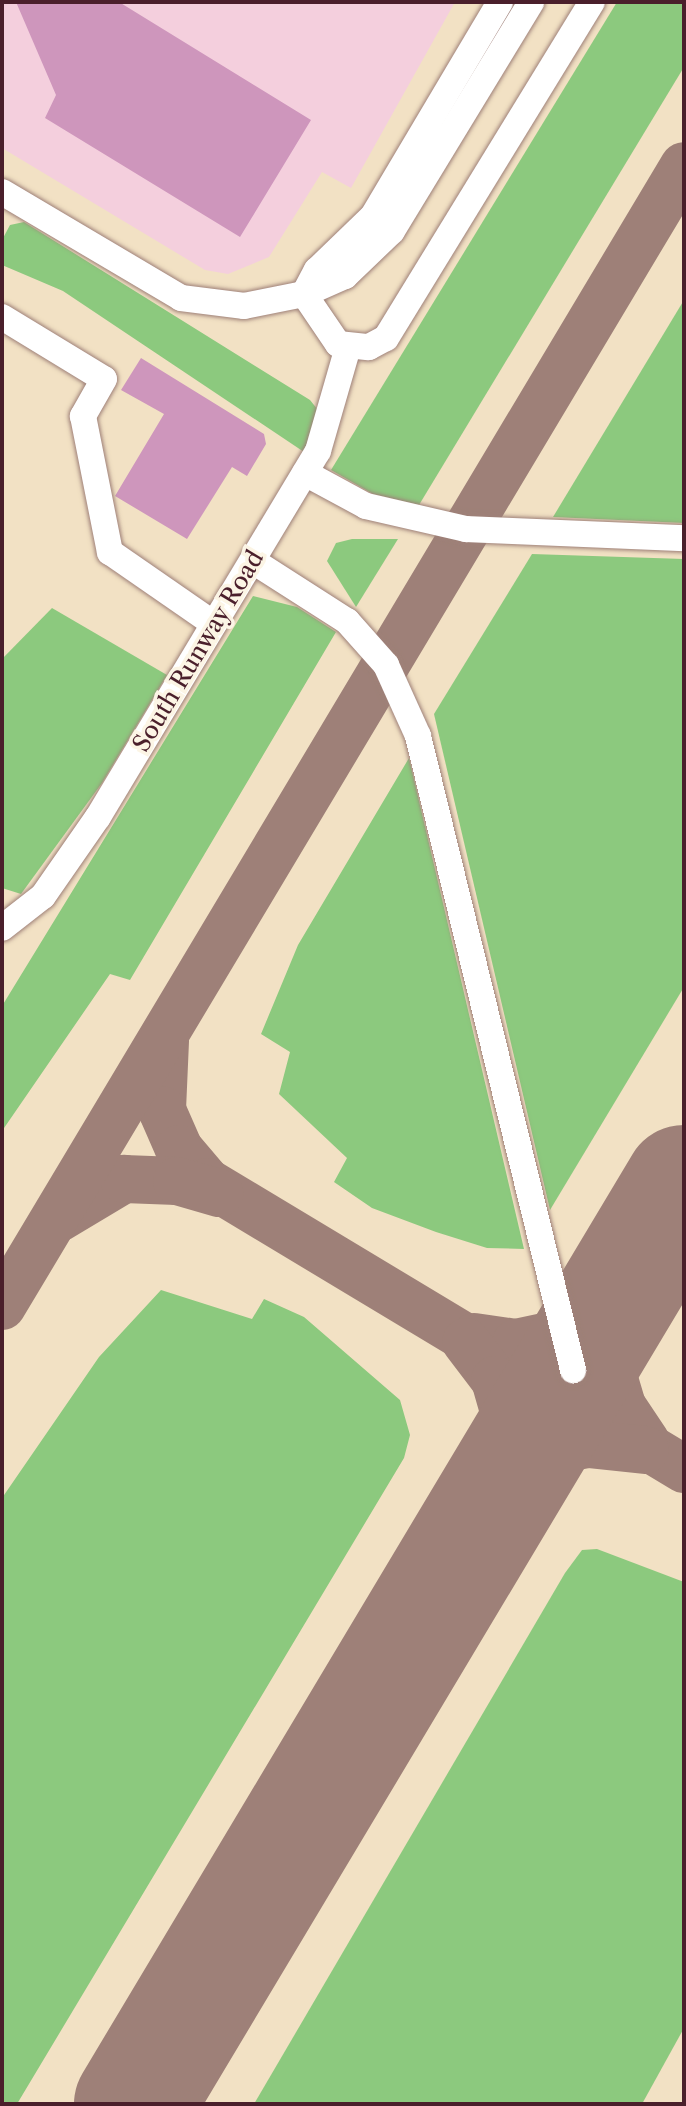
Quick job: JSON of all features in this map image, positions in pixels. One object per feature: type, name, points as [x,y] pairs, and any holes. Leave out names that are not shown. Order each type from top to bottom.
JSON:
[{"type":"lane","points":[[304,294],[317,270],[373,216],[500,2]]},
{"type":"lane","points":[[4,200],[181,298],[244,306],[304,294],[345,276],[392,231],[531,2]]},
{"type":"lane","points":[[304,294],[326,332],[348,347],[377,344],[395,328],[592,2]]},
{"type":"lane","points":[[2,317],[104,379],[83,416],[110,552],[214,624]]},
{"type":"lane","name":"South Runway Road","points":[[2,928],[43,896],[90,828],[253,561],[329,430],[348,347]]},
{"type":"lane","points":[[305,473],[366,506],[466,529],[684,538]]},
{"type":"lane","points":[[253,561],[347,621],[386,665],[418,736],[573,1370]]},
{"type":"shaded area","points":[[2,2],[455,2],[351,188],[322,172],[269,257],[228,274],[205,270],[2,148]]},
{"type":"green space","points":[[617,2],[684,2],[684,67],[419,505],[373,494],[331,470]]},
{"type":"green space","points":[[24,222],[310,400],[318,410],[304,452],[63,291],[2,265],[2,240],[10,225]]},
{"type":"green space","points":[[684,300],[684,523],[553,517]]},
{"type":"green space","points":[[352,539],[398,539],[356,607],[327,561],[336,543]]},
{"type":"green space","points":[[532,554],[684,559],[684,987],[550,1210],[434,714]]},
{"type":"green space","points":[[253,596],[297,607],[336,632],[130,980],[110,974],[2,1131],[2,1006]]},
{"type":"green space","points":[[52,608],[167,675],[102,783],[21,894],[2,888],[2,659]]},
{"type":"green space","points":[[409,758],[524,1249],[487,1248],[436,1232],[372,1208],[334,1182],[347,1158],[279,1094],[290,1052],[261,1034],[298,945]]},
{"type":"green space","points":[[161,1290],[252,1319],[264,1299],[304,1317],[400,1400],[410,1435],[404,1458],[17,2104],[2,2104],[2,1498],[99,1357]]},
{"type":"green space","points":[[597,1549],[684,1582],[684,2028],[642,2104],[254,2104],[565,1573],[582,1550]]},
{"type":"building","points":[[16,2],[119,2],[311,120],[240,237],[45,118],[56,95]]},
{"type":"building","points":[[141,358],[264,434],[266,444],[247,476],[232,467],[187,539],[115,496],[164,414],[121,390]]},
{"type":"taxiway","points":[[2,1306],[684,166]]},
{"type":"taxiway","points":[[165,1041],[162,1110],[179,1149],[207,1182],[684,1469]]},
{"type":"taxiway","points":[[59,1218],[124,1179],[177,1181],[219,1193]]},
{"type":"taxiway","points":[[474,1337],[516,1343],[563,1333],[630,1274]]},
{"type":"taxiway","points":[[627,1280],[615,1308],[609,1362],[622,1406],[646,1442]]},
{"type":"taxiway","points":[[466,1342],[495,1380],[505,1414],[504,1459],[490,1507]]},
{"type":"taxiway","points":[[488,1512],[506,1486],[562,1449],[588,1444],[645,1450]]},
{"type":"runway","points":[[134,2104],[684,1185]]}]
